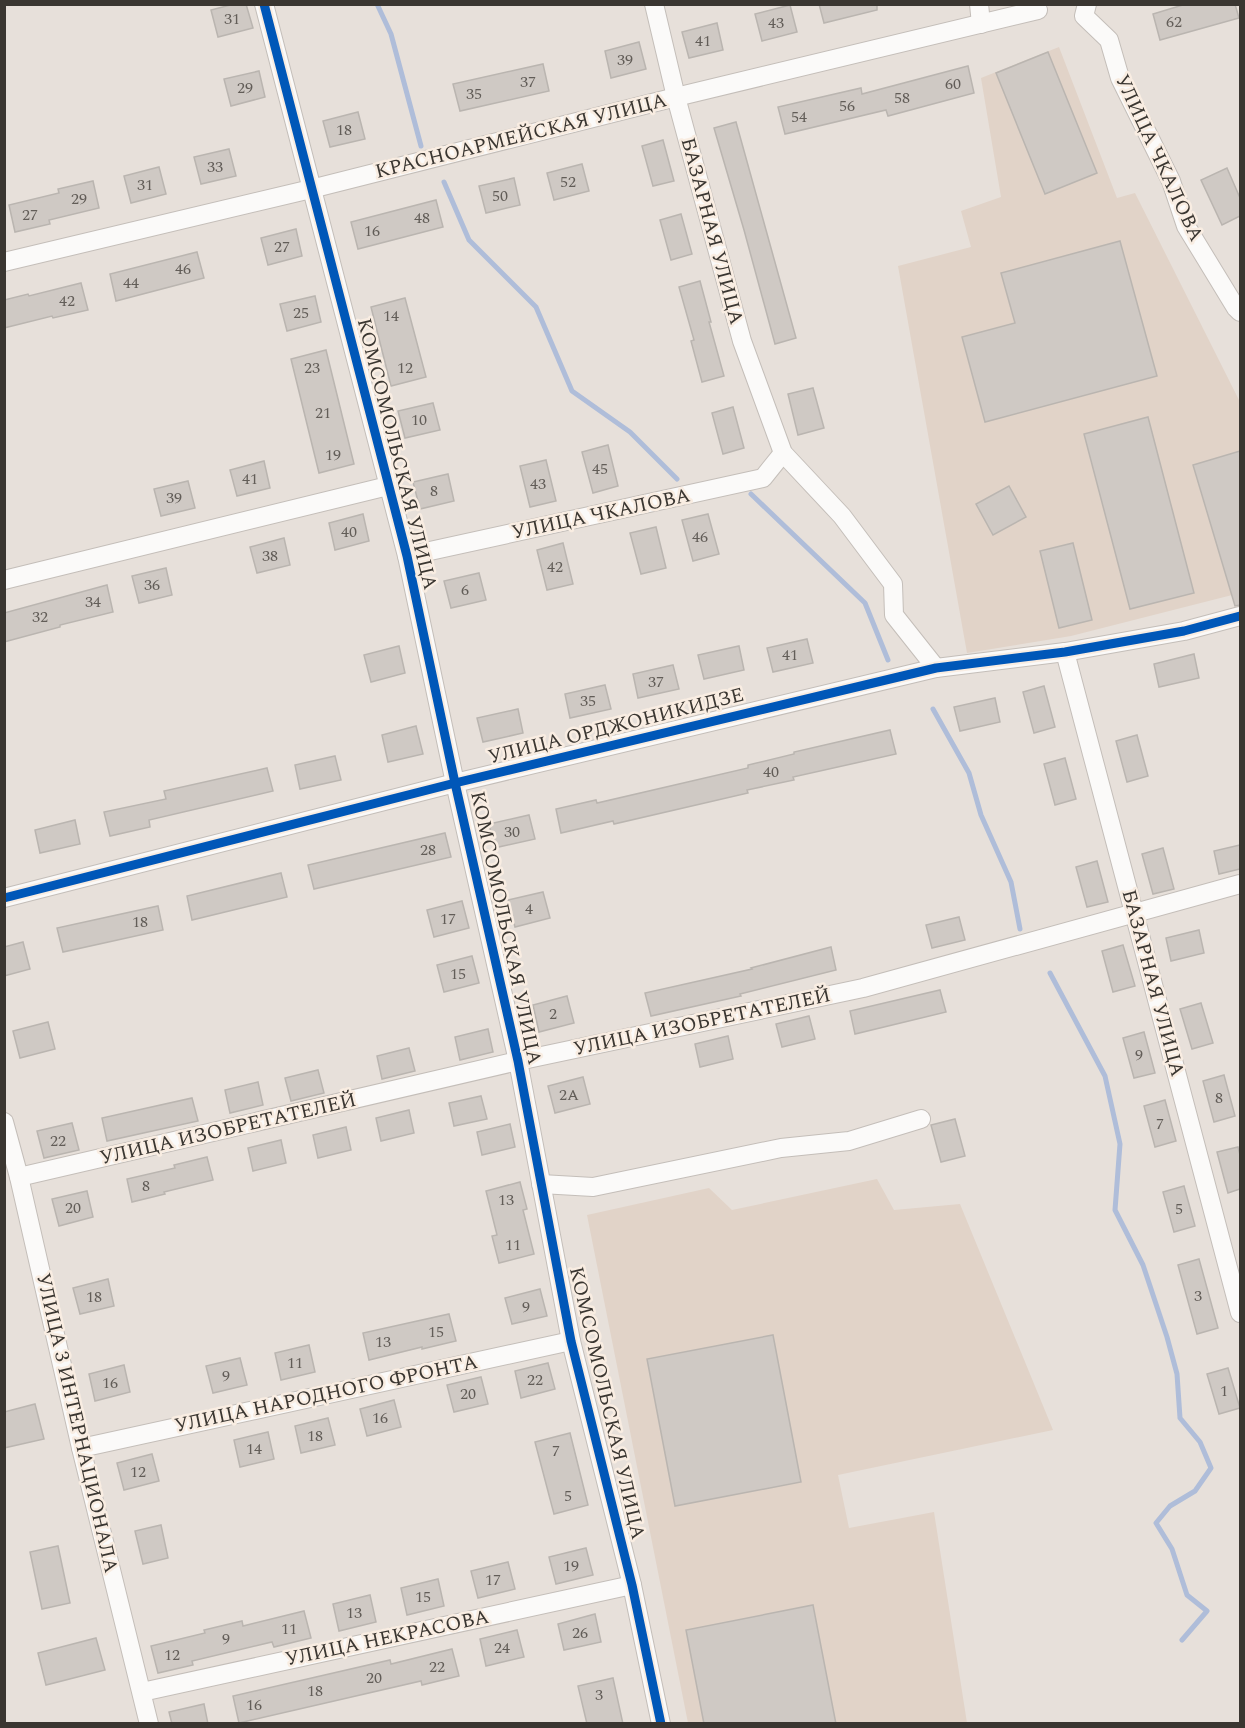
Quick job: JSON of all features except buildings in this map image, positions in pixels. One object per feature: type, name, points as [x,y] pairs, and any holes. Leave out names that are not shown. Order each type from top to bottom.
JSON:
[{"type":"street","name":"КОМСОМОЛЬСКАЯ УЛИЦА","points":[[264,4],[407,556],[455,783],[518,1061],[571,1341],[632,1585],[661,1724]]},
{"type":"street","name":"БАЗАРНАЯ УЛИЦА","points":[[654,4],[676,97],[742,341],[783,453]]},
{"type":"street","points":[[979,4],[981,24]]},
{"type":"street","name":"УЛИЦА ЧКАЛОВА","points":[[1087,4],[1084,16],[1109,40],[1120,78],[1171,181],[1186,226],[1240,312]]},
{"type":"street","name":"КРАСНОАРМЕЙСКАЯ УЛИЦА","points":[[4,262],[1038,10]]},
{"type":"street","points":[[783,453],[843,516],[893,584],[894,615],[936,668]]},
{"type":"street","name":"УЛИЦА ЧКАЛОВА","points":[[407,556],[763,478],[783,453]]},
{"type":"street","points":[[4,580],[388,486]]},
{"type":"street","name":"УЛИЦА ОРДЖОНИКИДЗЕ","points":[[4,898],[455,783],[936,668],[1065,652],[1184,631],[1240,616]]},
{"type":"street","name":"БАЗАРНАЯ УЛИЦА","points":[[1065,652],[1240,1313]]},
{"type":"street","name":"УЛИЦА ИЗОБРЕТАТЕЛЕЙ","points":[[19,1177],[518,1061],[863,988],[1240,884]]},
{"type":"street","points":[[541,1185],[593,1187],[782,1148],[849,1141],[921,1119]]},
{"type":"street","name":"УЛИЦА 3 ИНТЕРНАЦИОНАЛА","points":[[4,1122],[149,1724]]},
{"type":"street","name":"УЛИЦА НАРОДНОГО ФРОНТА","points":[[81,1448],[571,1341]]},
{"type":"street","name":"УЛИЦА НЕКРАСОВА","points":[[142,1692],[632,1585]]},
{"type":"shaded area","points":[[1059,47],[1117,198],[1135,193],[1240,402],[1240,593],[1071,636],[967,653],[898,266],[971,247],[961,211],[1001,197],[981,78]]},
{"type":"shaded area","points":[[877,1179],[894,1210],[960,1204],[1053,1430],[838,1475],[849,1528],[934,1512],[967,1723],[688,1723],[587,1215],[709,1188],[732,1210]]},
{"type":"waterway","points":[[377,4],[391,34],[421,146]]},
{"type":"waterway","points":[[444,182],[469,240],[536,307],[572,391],[630,432],[677,479]]},
{"type":"waterway","points":[[751,494],[865,603],[888,660]]},
{"type":"waterway","points":[[933,709],[969,773],[981,815],[1011,882],[1020,929]]},
{"type":"waterway","points":[[1050,973],[1105,1076],[1120,1144],[1115,1210],[1143,1265],[1167,1337],[1177,1374],[1180,1418],[1200,1442],[1211,1468],[1195,1491],[1170,1506],[1156,1523],[1172,1549],[1187,1595],[1207,1611],[1182,1640]]},
{"type":"cycle path","points":[[264,4],[407,556],[455,783],[518,1061],[571,1341],[632,1585],[661,1724]]},
{"type":"cycle path","points":[[4,898],[455,783],[936,668],[1065,652],[1184,631],[1240,616]]}]
